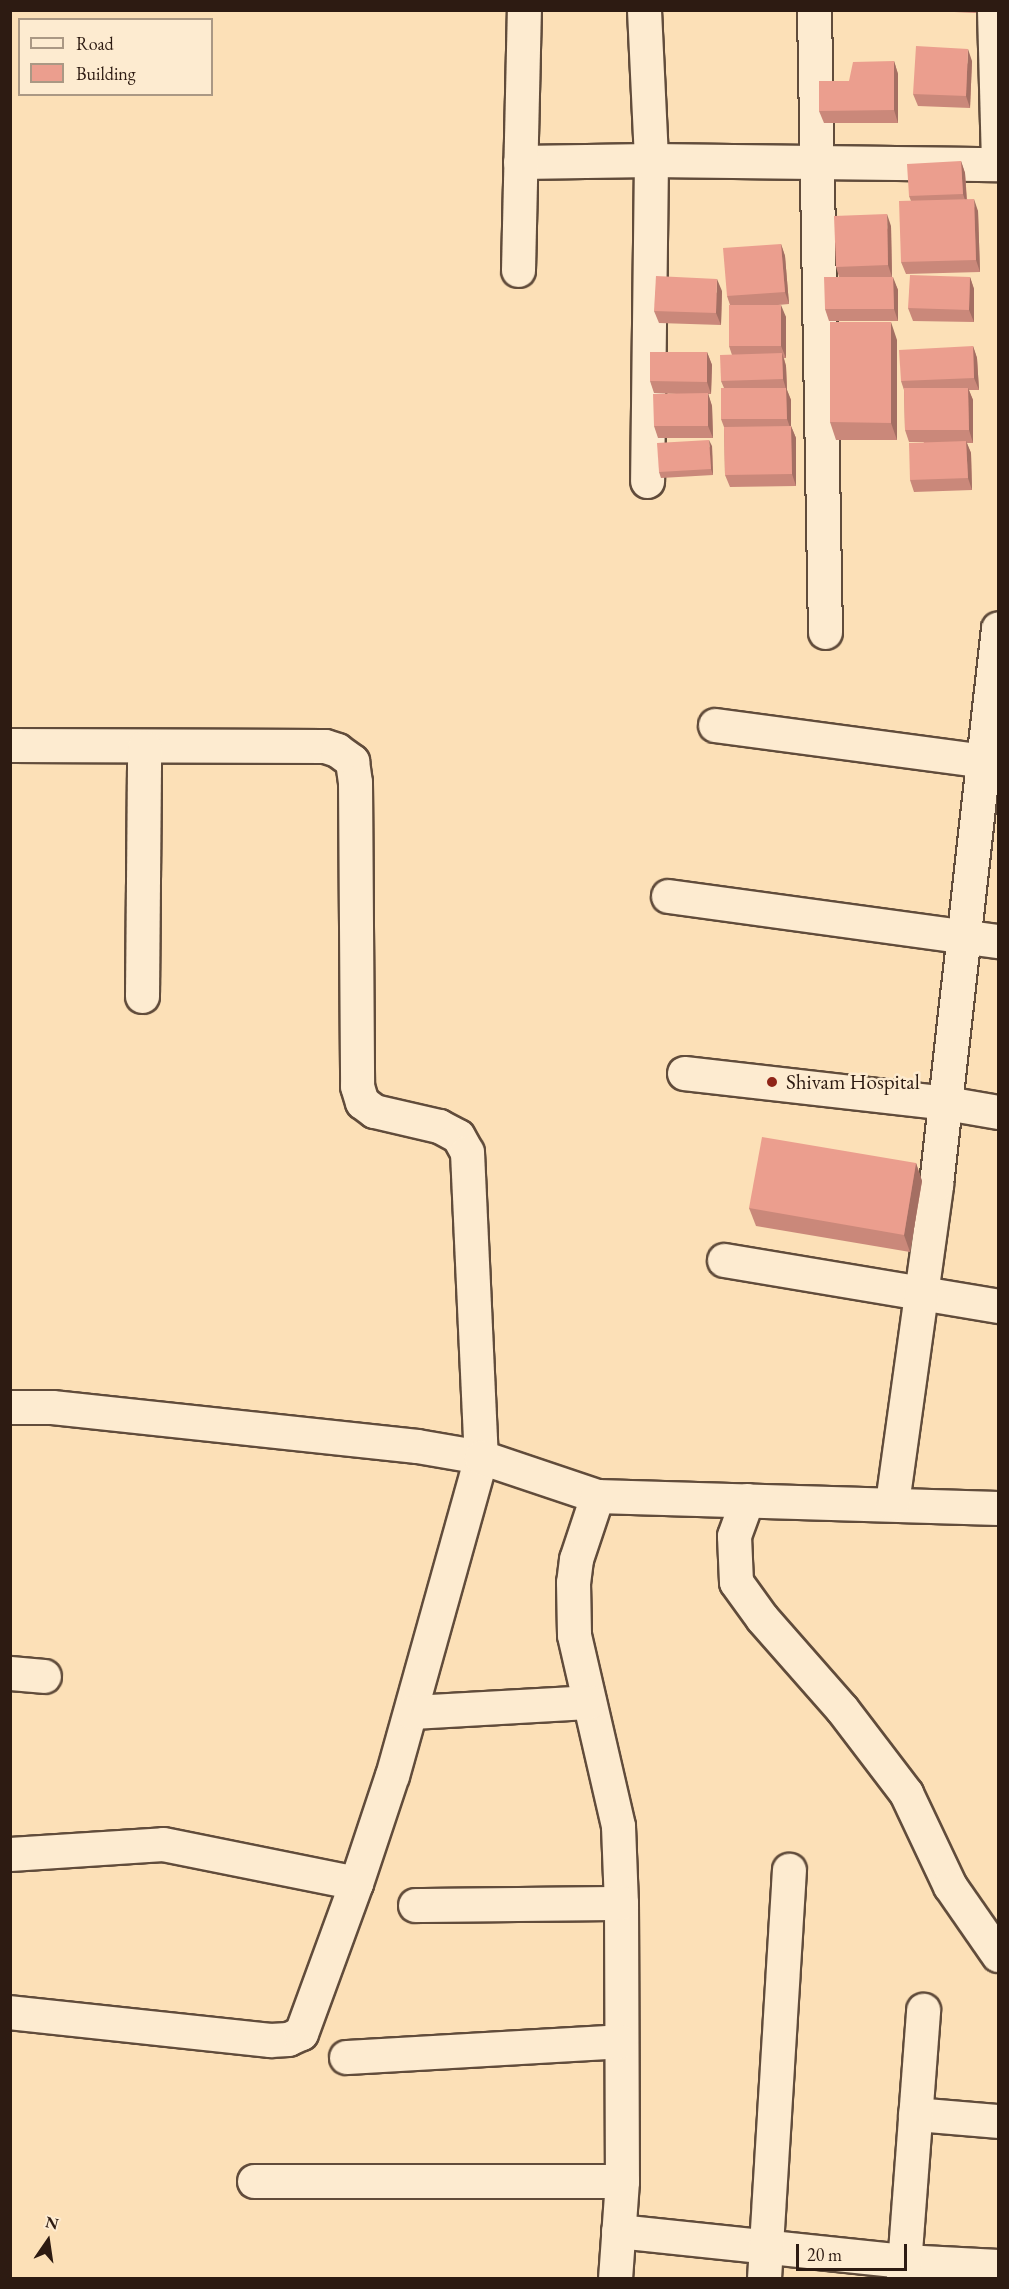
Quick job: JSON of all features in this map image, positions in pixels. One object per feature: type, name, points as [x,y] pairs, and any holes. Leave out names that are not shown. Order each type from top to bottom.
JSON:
[{"type":"street","points":[[518,270],[524,10]]},
{"type":"street","points":[[644,10],[651,160],[647,481]]},
{"type":"street","points":[[814,10],[825,632]]},
{"type":"street","points":[[520,162],[651,160],[815,164],[999,163],[994,10]]},
{"type":"street","points":[[892,1503],[946,1103],[963,938],[991,762],[999,628]]},
{"type":"street","points":[[715,725],[991,762]]},
{"type":"street","points":[[10,745],[325,746],[338,750],[352,761],[355,782],[357,1086],[362,1102],[374,1111],[439,1126],[458,1136],[467,1152],[481,1457],[411,1712],[356,1882],[301,2033],[288,2039],[270,2040],[10,2012]]},
{"type":"street","points":[[142,996],[144,747]]},
{"type":"street","points":[[668,896],[963,938],[999,941]]},
{"type":"street","points":[[684,1073],[946,1103],[999,1112]]},
{"type":"street","points":[[724,1260],[999,1306]]},
{"type":"street","points":[[10,1407],[52,1407],[417,1446],[481,1457],[597,1496],[892,1503],[999,1508]]},
{"type":"street","points":[[597,1496],[576,1558],[573,1582],[574,1635],[618,1826],[621,1903],[622,2181],[615,2278]]},
{"type":"street","points":[[747,1500],[734,1536],[736,1582],[762,1618],[842,1709],[906,1793],[950,1886],[999,1955]]},
{"type":"street","points":[[10,1673],[44,1676]]},
{"type":"street","points":[[411,1712],[589,1702]]},
{"type":"street","points":[[10,1854],[163,1844],[356,1882]]},
{"type":"street","points":[[765,2263],[789,1870]]},
{"type":"street","points":[[414,1905],[621,1903]]},
{"type":"street","points":[[903,2270],[923,2010]]},
{"type":"street","points":[[346,2057],[621,2041]]},
{"type":"street","points":[[915,2114],[999,2121]]},
{"type":"street","points":[[254,2181],[622,2181]]},
{"type":"street","points":[[618,2231],[765,2263],[903,2270],[999,2266]]},
{"type":"building","points":[[916,46],[968,49],[966,96],[913,94]]},
{"type":"building","points":[[894,61],[894,110],[819,111],[819,81],[849,81],[853,62]]},
{"type":"building","points":[[961,161],[963,194],[909,196],[907,164]]},
{"type":"building","points":[[974,199],[976,260],[901,262],[899,201]]},
{"type":"building","points":[[887,214],[888,265],[836,267],[834,216]]},
{"type":"building","points":[[781,244],[785,292],[727,296],[723,248]]},
{"type":"building","points":[[910,275],[970,277],[969,310],[908,308]]},
{"type":"building","points":[[656,276],[717,279],[716,313],[654,311]]},
{"type":"building","points":[[824,277],[893,277],[894,309],[825,309]]},
{"type":"building","points":[[729,305],[781,305],[781,346],[729,346]]},
{"type":"building","points":[[830,322],[891,322],[891,423],[830,422]]},
{"type":"building","points":[[973,346],[974,378],[901,381],[899,350]]},
{"type":"building","points":[[650,352],[707,352],[707,382],[650,381]]},
{"type":"building","points":[[782,353],[783,379],[721,381],[720,355]]},
{"type":"building","points":[[721,388],[786,388],[787,419],[721,419]]},
{"type":"building","points":[[904,388],[968,388],[969,430],[905,430]]},
{"type":"building","points":[[708,393],[708,426],[654,426],[653,394]]},
{"type":"building","points":[[791,426],[792,474],[725,475],[724,427]]},
{"type":"building","points":[[709,440],[711,469],[659,472],[657,443]]},
{"type":"building","points":[[966,441],[968,478],[910,480],[909,443]]},
{"type":"building","points":[[762,1137],[916,1163],[904,1235],[749,1208]]},
{"type":"place","name":"Shivam Hospital","points":[[772,1082]]}]
